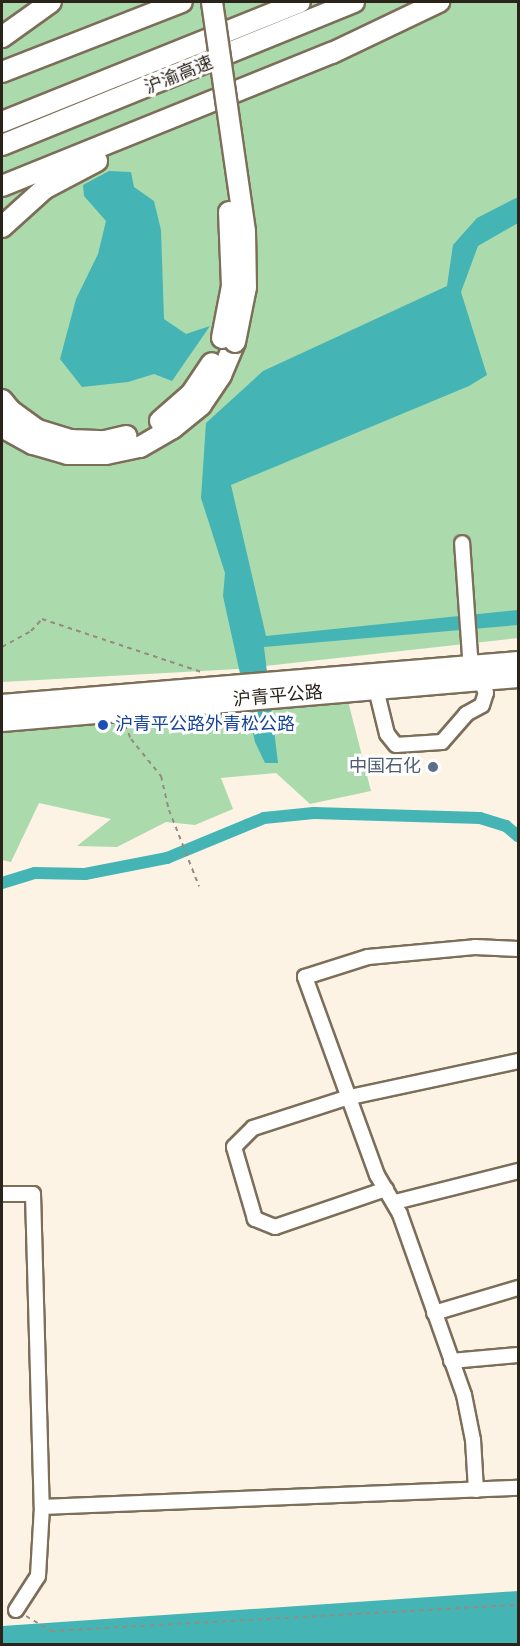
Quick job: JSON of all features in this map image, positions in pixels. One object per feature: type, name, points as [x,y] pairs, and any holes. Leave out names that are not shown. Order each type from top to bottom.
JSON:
[{"type":"highway","points":[[2,37],[51,2]]},
{"type":"highway","points":[[2,72],[182,2]]},
{"type":"highway","points":[[2,400],[38,430],[70,440],[105,441],[135,434],[166,417],[192,394],[229,340],[232,286],[231,233],[199,2]]},
{"type":"highway","points":[[2,428],[33,444],[67,454],[106,454],[140,447],[173,428],[201,405],[221,375],[229,340],[246,287],[245,232],[212,2]]},
{"type":"highway","name":"沪渝高速","points":[[2,122],[300,2]]},
{"type":"highway","name":"沪渝高速","points":[[2,146],[354,2]]},
{"type":"highway","points":[[2,227],[44,189],[90,164],[439,2]]},
{"type":"highway","points":[[2,186],[332,53]]},
{"type":"highway","name":"沪青平公路","points":[[279,690],[376,689],[476,673],[519,663]]},
{"type":"highway","name":"沪青平公路","points":[[2,721],[125,711],[240,693],[476,673],[519,677]]},
{"type":"highway","name":"沪青平公路","points":[[2,705],[219,687],[240,693]]},
{"type":"street","points":[[376,689],[392,744],[431,744],[448,738],[465,714],[482,705],[486,693],[476,673],[462,543]]},
{"type":"street","points":[[476,1490],[469,1417],[451,1361],[394,1202],[386,1189],[346,1098],[305,977],[368,957],[475,947],[519,949]]},
{"type":"street","points":[[386,1189],[275,1227],[255,1219],[234,1147],[253,1128],[346,1098],[519,1061]]},
{"type":"street","points":[[394,1202],[519,1171]]},
{"type":"street","points":[[2,1194],[33,1194],[42,1507],[38,1576],[16,1610]]},
{"type":"street","points":[[434,1313],[519,1288]]},
{"type":"street","points":[[451,1361],[519,1356]]},
{"type":"street","points":[[42,1507],[519,1488]]},
{"type":"path","points":[[2,646],[31,631],[42,619],[196,669],[219,687]]},
{"type":"path","points":[[125,711],[125,727],[131,739],[161,776],[176,827],[199,886]]},
{"type":"path","points":[[16,1610],[51,1632],[519,1605]]},
{"type":"green space","points":[[2,2],[518,2],[518,638],[238,669],[2,682]]},
{"type":"green space","points":[[348,701],[371,791],[310,804],[276,773],[221,778],[233,809],[195,825],[166,822],[117,847],[77,846],[111,819],[39,803],[11,862],[2,860],[2,730]]},
{"type":"water","points":[[109,171],[131,172],[134,187],[154,201],[161,230],[164,319],[186,334],[210,326],[172,381],[154,374],[128,382],[82,387],[60,359],[76,299],[98,254],[106,221],[84,196],[83,185]]},
{"type":"water","points":[[518,197],[518,223],[478,246],[461,292],[487,375],[469,386],[231,485],[266,636],[518,610],[518,625],[264,647],[278,763],[265,763],[255,742],[223,596],[225,573],[201,498],[206,423],[263,371],[447,286],[453,245],[477,218]]},
{"type":"water","points":[[518,1591],[518,1644],[2,1644],[2,1626]]},
{"type":"waterway","points":[[2,883],[35,873],[85,874],[167,858],[264,818],[314,813],[480,818],[506,826],[518,836]]},
{"type":"place","name":"沪青平公路外青松公路","points":[[103,725]]},
{"type":"place","name":"中国石化","points":[[433,767]]}]
